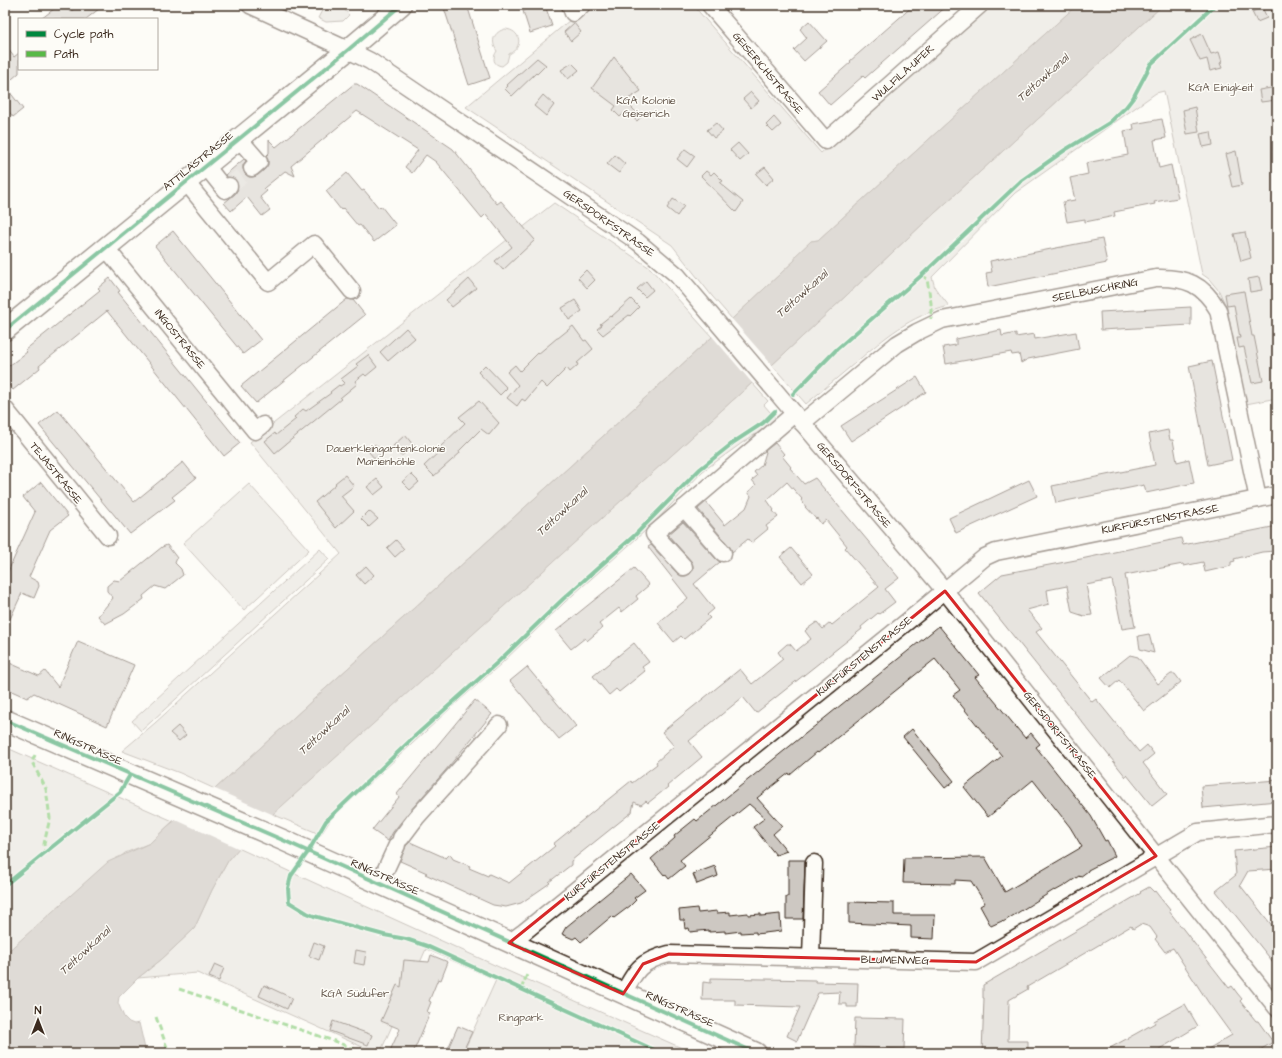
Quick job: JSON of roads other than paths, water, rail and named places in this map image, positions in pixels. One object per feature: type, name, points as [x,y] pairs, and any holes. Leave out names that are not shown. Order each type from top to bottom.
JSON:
[{"type":"main road","name":"ATTILASTRASSE","points":[[5,330],[401,5]]},
{"type":"main road","name":"RINGSTRASSE","points":[[5,720],[285,841],[756,1053]]},
{"type":"street","name":"GERSDORFSTRASSE","points":[[250,5],[370,61],[638,242],[676,275],[945,591],[1277,1008]]},
{"type":"street","points":[[570,5],[572,13],[582,5]]},
{"type":"street","name":"WULFILA-UFER","points":[[826,142],[980,5]]},
{"type":"street","name":"GEISERICHSTRASSE","points":[[712,6],[826,142]]},
{"type":"street","points":[[239,139],[259,162],[252,168]]},
{"type":"street","points":[[206,166],[225,190],[229,186]]},
{"type":"street","points":[[186,182],[268,282],[314,244],[352,291]]},
{"type":"street","name":"INGOSTRASSE","points":[[106,248],[259,428]]},
{"type":"street","name":"SEELBUSCHRING","points":[[684,567],[654,534],[684,508],[897,344],[942,320],[1156,278],[1181,279],[1193,283],[1204,290],[1212,299],[1218,310],[1258,499]]},
{"type":"street","name":"TEJASTRASSE","points":[[5,409],[108,536]]},
{"type":"street","name":"KURFÜRSTENSTRASSE","points":[[509,942],[524,932],[985,557],[996,552],[1277,495]]},
{"type":"street","points":[[684,508],[724,553]]},
{"type":"street","points":[[380,884],[399,841],[416,818],[499,725]]},
{"type":"street","name":"BLUMENWEG","points":[[623,994],[630,980],[643,964],[655,958],[669,954],[976,962],[1198,832],[1277,824]]},
{"type":"street","points":[[811,958],[814,863]]},
{"type":"water","name":"Teltowkanal","points":[[1077,5],[1163,5],[924,223],[772,365],[252,833],[228,861],[212,890],[194,929],[162,959],[138,978],[119,997],[118,1003],[124,1017],[129,1022],[134,1024],[139,1023],[146,1053],[5,1053],[5,954],[108,862],[150,843],[168,826],[215,789],[732,319],[795,260],[795,256],[811,241],[818,240]]},
{"type":"tunnel","points":[[229,186],[252,168]]},
{"type":"park label","name":"KGA Einigkeit","points":[[1221,87]]},
{"type":"park label","name":"KGA Kolonie Geiserich","points":[[646,106]]},
{"type":"park label","name":"Dauerkleingartenkolonie Marienhöhle","points":[[386,454]]},
{"type":"park label","name":"KGA Südufer","points":[[355,993]]},
{"type":"park label","name":"Ringpark","points":[[521,1017]]}]
